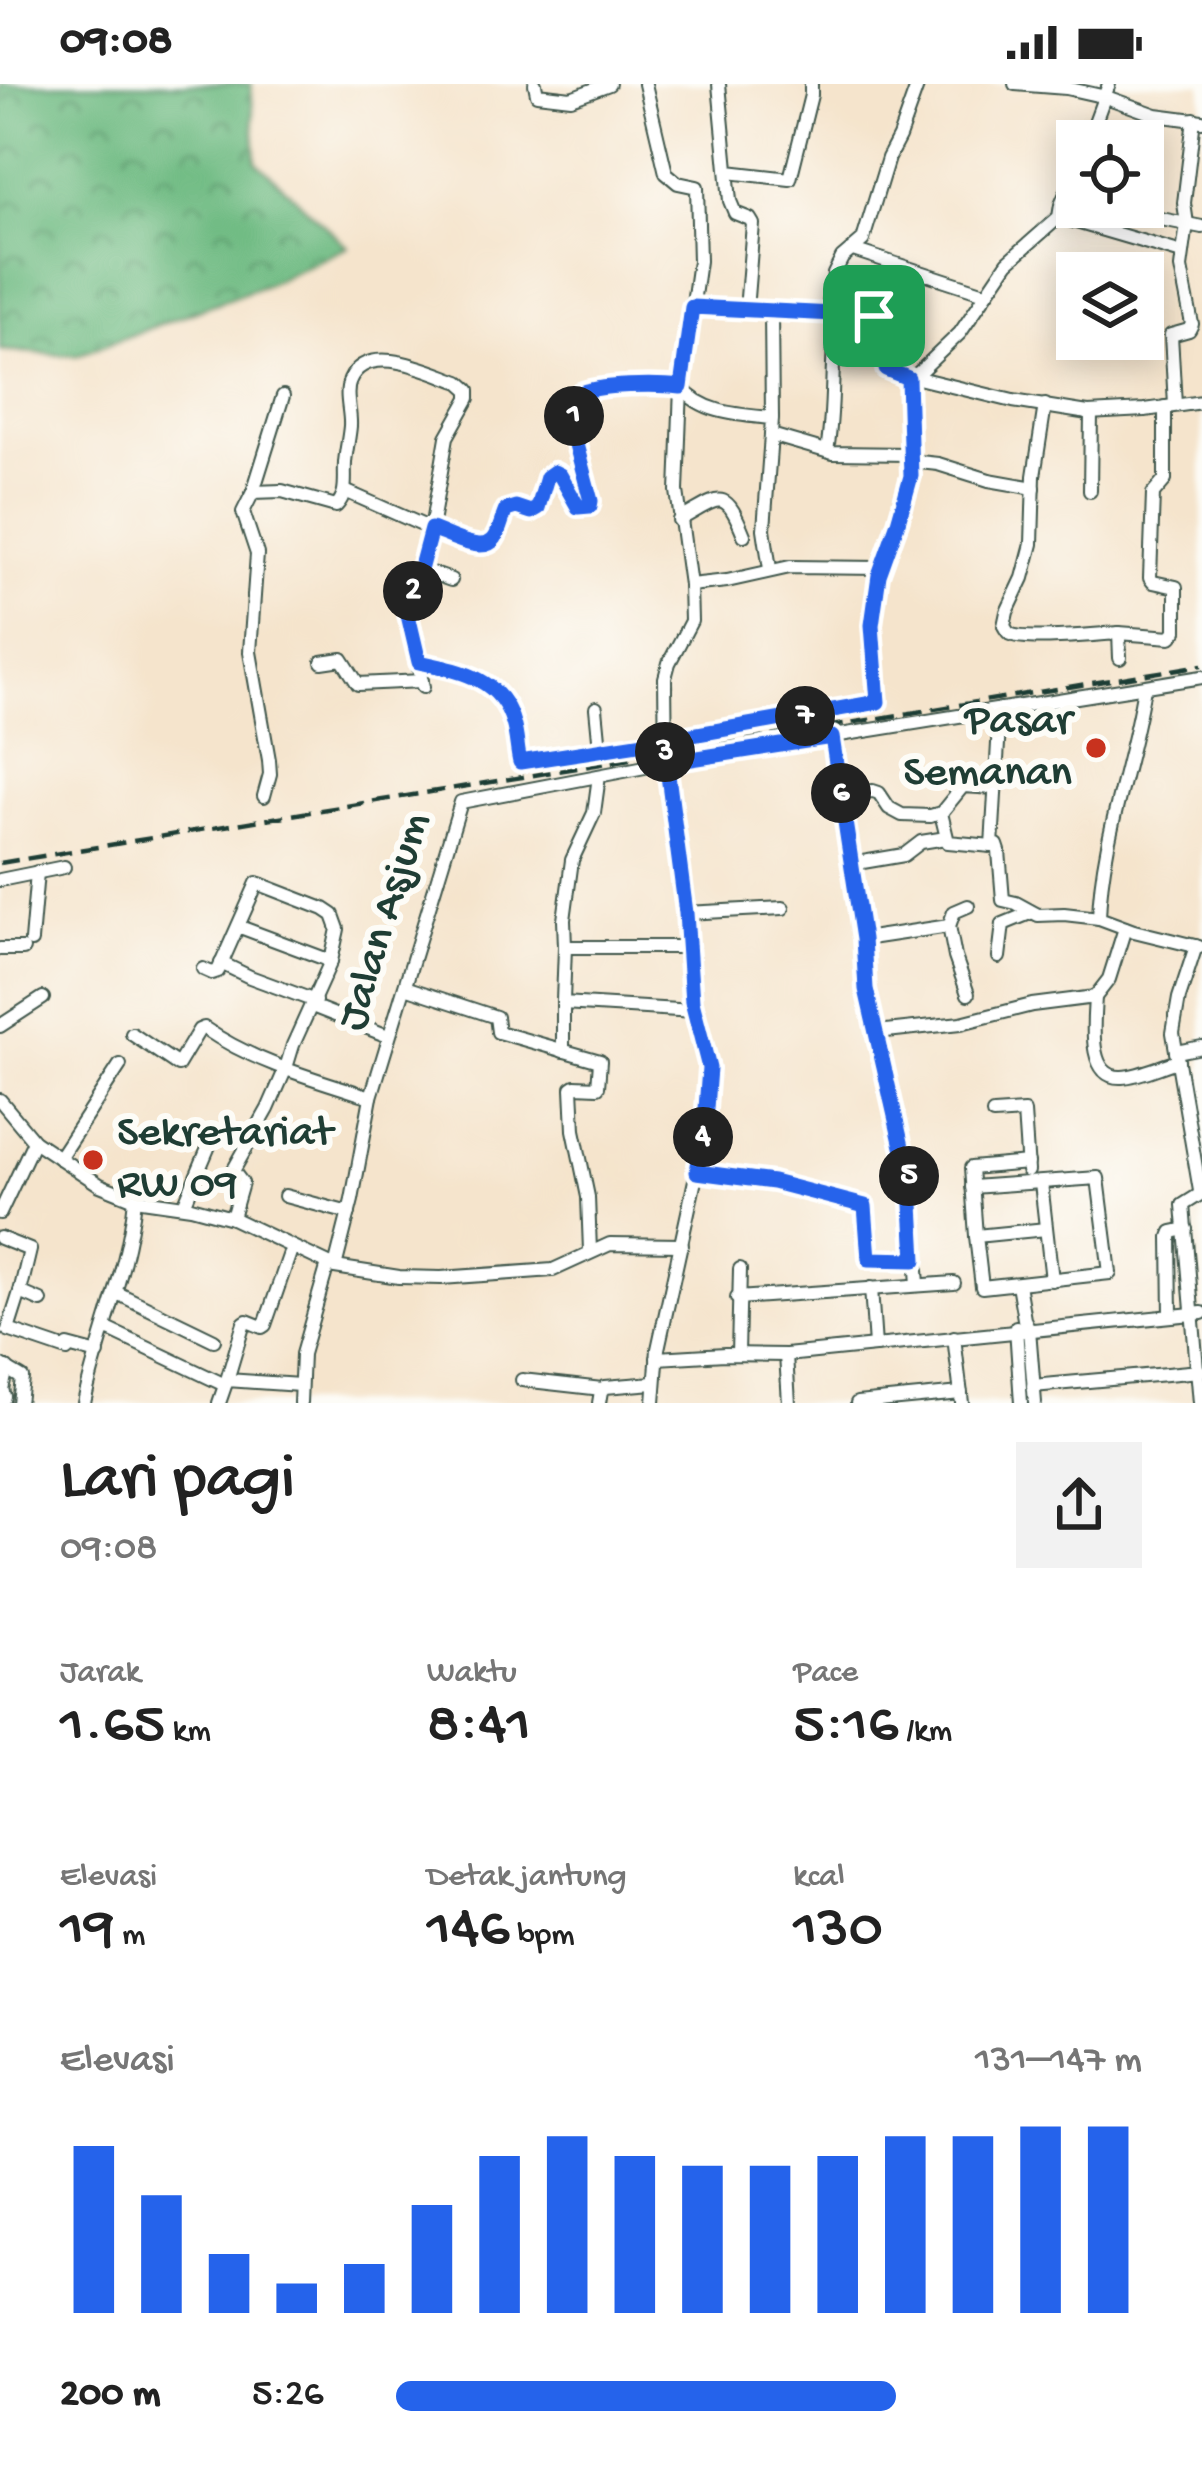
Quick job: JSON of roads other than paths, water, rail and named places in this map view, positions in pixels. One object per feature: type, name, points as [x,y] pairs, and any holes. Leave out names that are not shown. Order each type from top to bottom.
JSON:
[{"type":"street","points":[[535,84],[537,94],[568,98],[609,84]]},
{"type":"street","points":[[646,84],[666,173],[678,183],[699,188],[699,261],[681,387],[677,491],[692,621],[668,663],[664,740],[694,1011],[709,1068],[697,1172],[657,1358],[654,1403]]},
{"type":"street","points":[[719,84],[732,208],[753,224],[746,310]]},
{"type":"street","points":[[728,172],[790,179],[811,84]]},
{"type":"street","points":[[826,452],[833,414],[834,274],[842,258],[863,240],[888,158],[918,84]]},
{"type":"street","points":[[1015,84],[1107,90],[1156,115],[1198,120],[1184,203],[1181,268],[1192,324],[1189,330],[1171,335],[1165,480],[1153,498],[1150,578],[1176,587],[1176,632],[1171,637],[1119,633],[1016,636],[1005,629],[1032,544],[1045,405]]},
{"type":"street","points":[[1096,120],[1107,90]]},
{"type":"street","points":[[419,662],[461,671],[492,687],[510,713],[520,762],[878,702],[872,625],[882,568],[911,476],[911,377],[960,333],[1008,262],[1056,220]]},
{"type":"street","points":[[1164,220],[1202,227]]},
{"type":"street","points":[[1097,228],[1182,253]]},
{"type":"street","points":[[853,250],[985,293]]},
{"type":"street","points":[[692,307],[874,316],[886,325],[886,369],[1013,400],[1091,412],[1202,401]]},
{"type":"street","points":[[770,569],[764,529],[772,418],[771,312]]},
{"type":"street","points":[[253,492],[282,491],[336,506],[342,502],[350,425],[348,389],[351,376],[361,366],[392,359],[467,387],[467,405],[447,437],[431,529],[408,615],[423,684],[358,684],[342,658],[322,662]]},
{"type":"street","points":[[345,491],[431,529],[484,546],[497,534],[506,510],[538,508],[547,477],[554,472],[578,507],[590,506],[573,433],[578,394],[589,388],[681,387],[689,398],[713,408],[772,418]]},
{"type":"street","points":[[264,796],[269,760],[250,652],[257,554],[243,512],[283,396]]},
{"type":"street","points":[[1090,491],[1091,412]]},
{"type":"street","points":[[771,435],[826,452],[909,457],[1034,488]]},
{"type":"street","points":[[679,520],[722,500],[733,506],[744,535]]},
{"type":"street","points":[[420,568],[451,580]]},
{"type":"street","points":[[690,585],[770,569],[882,568]]},
{"type":"street","points":[[1119,633],[1120,658]]},
{"type":"street","name":"Jalan Asjum","points":[[300,1403],[302,1354],[349,1213],[371,1096],[461,802],[666,763],[1202,677]]},
{"type":"street","points":[[1099,918],[1099,895],[1144,687]]},
{"type":"street","points":[[596,708],[600,749]]},
{"type":"street","points":[[992,846],[1000,710]]},
{"type":"street","points":[[832,737],[863,939],[866,989],[911,1186],[918,1284]]},
{"type":"street","points":[[562,1051],[565,920],[572,860],[594,813],[598,776]]},
{"type":"street","points":[[841,794],[873,791],[902,815],[930,816],[941,813],[963,786],[995,788]]},
{"type":"street","points":[[941,813],[946,838],[952,844],[998,845],[1003,900],[1030,913]]},
{"type":"street","points":[[851,863],[904,855],[921,842],[946,838]]},
{"type":"street","points":[[0,880],[64,867]]},
{"type":"street","points":[[0,949],[27,945],[37,872]]},
{"type":"street","points":[[203,969],[216,973],[256,884],[332,915],[338,929],[331,962],[286,1068],[233,1172],[242,1183],[232,1218]]},
{"type":"street","points":[[968,907],[954,912],[949,926],[968,994]]},
{"type":"street","points":[[686,913],[783,908]]},
{"type":"street","points":[[999,957],[1003,924],[1030,913],[1099,918],[1199,946],[1173,1033],[1200,1191],[1183,1204],[1197,1313],[1200,1403]]},
{"type":"street","points":[[863,939],[949,926]]},
{"type":"street","points":[[240,927],[331,962]]},
{"type":"street","points":[[1125,928],[1109,979],[1095,997],[1092,1028],[1102,1071],[1124,1078],[1202,1047]]},
{"type":"street","points":[[565,947],[689,947]]},
{"type":"street","points":[[221,963],[388,1036]]},
{"type":"street","points":[[405,986],[496,1016],[498,1032],[601,1062],[598,1087],[572,1088],[574,1130],[588,1197],[590,1252]]},
{"type":"street","points":[[877,1032],[1095,997]]},
{"type":"street","points":[[0,1026],[43,998]]},
{"type":"street","points":[[563,1003],[694,1011]]},
{"type":"street","points":[[132,1034],[178,1065],[204,1028],[222,1041],[286,1068],[371,1096]]},
{"type":"street","points":[[59,1158],[121,1065]]},
{"type":"street","points":[[1183,1098],[1199,1097]]},
{"type":"street","points":[[0,1100],[34,1141],[100,1185],[135,1199],[232,1218],[352,1272],[441,1278],[553,1270],[610,1244],[682,1245]]},
{"type":"street","points":[[993,1114],[1024,1112],[1028,1163],[1046,1229],[1052,1280]]},
{"type":"street","points":[[0,1213],[34,1141]]},
{"type":"street","points":[[184,1205],[209,1146]]},
{"type":"street","points":[[972,1187],[1099,1178],[1110,1273],[982,1287],[976,1236],[972,1187],[971,1168],[1028,1163]]},
{"type":"street","points":[[697,1172],[773,1182],[865,1206],[869,1259],[915,1260]]},
{"type":"street","points":[[286,1196],[349,1213]]},
{"type":"street","points":[[84,1403],[118,1293],[135,1199]]},
{"type":"street","points":[[976,1236],[1046,1229]]},
{"type":"street","points":[[1171,1315],[1170,1237],[1186,1229]]},
{"type":"street","points":[[0,1238],[30,1250],[8,1330],[55,1348],[67,1350],[68,1346],[98,1354]]},
{"type":"street","points":[[219,1403],[244,1323],[266,1325],[292,1247]]},
{"type":"street","points":[[738,1354],[740,1268]]},
{"type":"street","points":[[737,1298],[954,1282]]},
{"type":"street","points":[[1018,1284],[1024,1319],[1021,1403]]},
{"type":"street","points":[[871,1288],[875,1346]]},
{"type":"street","points":[[20,1292],[40,1301]]},
{"type":"street","points":[[118,1293],[214,1340]]},
{"type":"street","points":[[657,1358],[786,1354],[1197,1313]]},
{"type":"street","points":[[105,1328],[226,1382],[300,1385]]},
{"type":"street","points":[[1022,1330],[1035,1403]]},
{"type":"street","points":[[856,1403],[961,1398],[954,1337]]},
{"type":"street","points":[[786,1354],[789,1403]]},
{"type":"street","points":[[4,1367],[2,1389],[11,1401]]},
{"type":"street","points":[[1034,1386],[1200,1371]]},
{"type":"street","points":[[522,1380],[600,1396],[608,1386],[654,1383]]},
{"type":"railway","points":[[0,863],[1202,665]]},
{"type":"place","name":"Pasar Semanan","points":[[1096,748]]},
{"type":"place","name":"Sekretariat RW 09","points":[[93,1160]]}]
